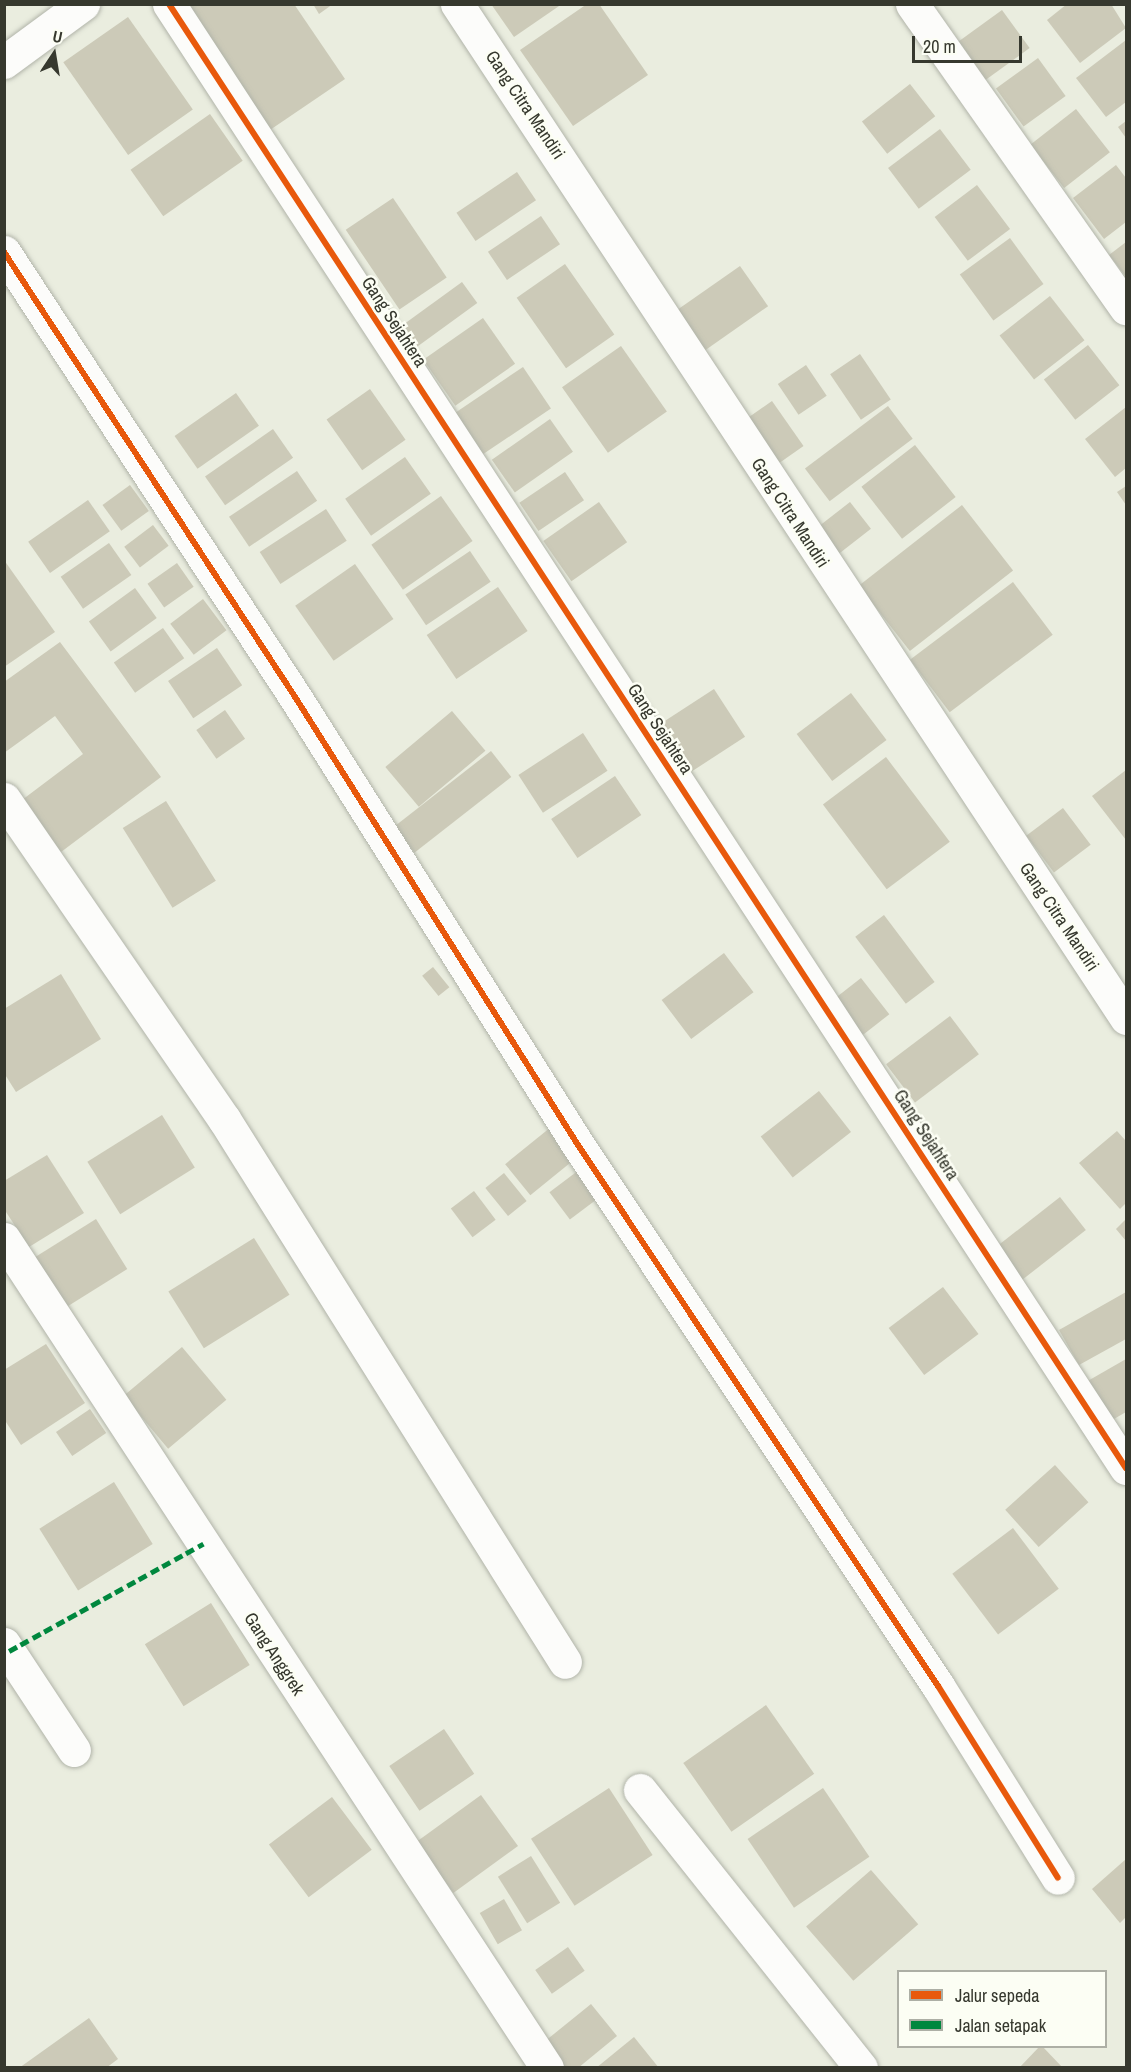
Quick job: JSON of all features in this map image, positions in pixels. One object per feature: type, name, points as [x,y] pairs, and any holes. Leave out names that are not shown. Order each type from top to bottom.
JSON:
[{"type":"street","points":[[4,62],[83,4]]},
{"type":"street","name":"Gang Sejahtera","points":[[169,4],[1126,1468]]},
{"type":"street","name":"Gang Citra Mandiri","points":[[457,4],[1126,1018]]},
{"type":"street","points":[[912,4],[1126,308]]},
{"type":"street","points":[[4,252],[297,700],[578,1145],[931,1676],[1058,1878]]},
{"type":"street","points":[[4,799],[224,1119],[565,1662]]},
{"type":"street","name":"Gang Anggrek","points":[[4,1239],[547,2067]]},
{"type":"street","points":[[4,1644],[74,1750]]},
{"type":"street","points":[[640,1790],[861,2067]]},
{"type":"building","points":[[179,4],[294,4],[345,79],[267,132]]},
{"type":"building","points":[[313,4],[333,4],[319,14]]},
{"type":"building","points":[[491,4],[562,4],[514,37]]},
{"type":"building","points":[[587,4],[599,4],[648,75],[573,126],[520,50]]},
{"type":"building","points":[[1067,4],[1111,4],[1126,28],[1080,63],[1047,20]]},
{"type":"building","points":[[1002,10],[1030,48],[983,82],[955,44]]},
{"type":"building","points":[[128,17],[193,110],[128,155],[63,62]]},
{"type":"building","points":[[1126,40],[1126,102],[1106,117],[1076,78]]},
{"type":"building","points":[[1038,58],[1066,96],[1024,127],[996,89]]},
{"type":"building","points":[[910,84],[935,116],[887,154],[862,122]]},
{"type":"building","points":[[1076,109],[1110,152],[1064,188],[1030,145]]},
{"type":"building","points":[[210,114],[243,161],[163,216],[131,170]]},
{"type":"building","points":[[1126,121],[1126,138],[1118,127]]},
{"type":"building","points":[[940,129],[971,170],[919,209],[888,168]]},
{"type":"building","points":[[1116,165],[1126,178],[1126,222],[1104,239],[1073,198]]},
{"type":"building","points":[[517,172],[536,200],[475,241],[456,213]]},
{"type":"building","points":[[977,185],[1010,229],[968,261],[935,217]]},
{"type":"building","points":[[393,198],[447,278],[399,309],[346,230]]},
{"type":"building","points":[[541,216],[560,244],[507,280],[488,252]]},
{"type":"building","points":[[1010,238],[1044,284],[993,321],[960,274]]},
{"type":"building","points":[[1126,242],[1126,277],[1109,255]]},
{"type":"building","points":[[565,264],[614,334],[566,368],[517,298]]},
{"type":"building","points":[[740,266],[768,306],[698,355],[670,315]]},
{"type":"building","points":[[462,282],[477,303],[417,347],[402,325]]},
{"type":"building","points":[[1050,296],[1084,340],[1034,380],[1000,335]]},
{"type":"building","points":[[483,318],[515,364],[455,406],[423,360]]},
{"type":"building","points":[[1088,345],[1119,385],[1075,420],[1044,379]]},
{"type":"building","points":[[621,346],[667,412],[608,453],[562,387]]},
{"type":"building","points":[[860,354],[891,400],[861,420],[830,374]]},
{"type":"building","points":[[806,365],[827,396],[799,415],[778,384]]},
{"type":"building","points":[[523,367],[551,408],[482,455],[454,413]]},
{"type":"building","points":[[370,389],[406,440],[362,470],[327,419]]},
{"type":"building","points":[[236,393],[259,426],[198,469],[175,436]]},
{"type":"building","points":[[772,401],[804,446],[776,466],[744,421]]},
{"type":"building","points":[[888,406],[913,439],[830,501],[805,469]]},
{"type":"building","points":[[1126,407],[1126,468],[1115,477],[1085,439]]},
{"type":"building","points":[[550,419],[573,452],[515,492],[492,460]]},
{"type":"building","points":[[273,429],[293,458],[225,505],[205,477]]},
{"type":"building","points":[[915,445],[956,497],[902,539],[861,487]]},
{"type":"building","points":[[405,457],[431,494],[371,536],[345,499]]},
{"type":"building","points":[[297,471],[317,501],[249,547],[229,517]]},
{"type":"building","points":[[565,472],[584,500],[538,531],[519,503]]},
{"type":"building","points":[[130,485],[149,511],[121,531],[102,505]]},
{"type":"building","points":[[1126,486],[1126,505],[1117,492]]},
{"type":"building","points":[[441,496],[473,541],[403,590],[371,545]]},
{"type":"building","points":[[88,500],[110,531],[50,573],[28,542]]},
{"type":"building","points":[[599,502],[627,542],[571,581],[543,541]]},
{"type":"building","points":[[850,502],[871,529],[833,558],[812,532]]},
{"type":"building","points":[[962,505],[1013,570],[910,651],[859,586]]},
{"type":"building","points":[[326,509],[347,541],[280,584],[260,552]]},
{"type":"building","points":[[153,525],[169,546],[140,567],[124,547]]},
{"type":"building","points":[[109,543],[131,575],[83,609],[61,577]]},
{"type":"building","points":[[470,551],[491,582],[426,625],[405,595]]},
{"type":"building","points":[[4,560],[55,632],[4,667]]},
{"type":"building","points":[[177,563],[194,587],[164,607],[148,584]]},
{"type":"building","points":[[355,564],[393,619],[334,661],[295,606]]},
{"type":"building","points":[[1013,582],[1053,635],[950,712],[910,660]]},
{"type":"building","points":[[498,587],[528,631],[456,679],[427,635]]},
{"type":"building","points":[[135,588],[157,618],[111,651],[89,622]]},
{"type":"building","points":[[203,599],[226,630],[194,655],[170,624]]},
{"type":"building","points":[[163,628],[184,658],[135,693],[114,662]]},
{"type":"building","points":[[60,642],[161,777],[61,852],[22,800],[83,754],[55,716],[4,753],[4,682]]},
{"type":"building","points":[[217,648],[242,685],[193,718],[168,681]]},
{"type":"building","points":[[714,689],[745,737],[690,773],[659,725]]},
{"type":"building","points":[[851,693],[887,740],[832,781],[797,734]]},
{"type":"building","points":[[225,710],[245,739],[216,759],[196,730]]},
{"type":"building","points":[[452,711],[485,751],[419,807],[385,767]]},
{"type":"building","points":[[583,733],[608,771],[543,813],[518,775]]},
{"type":"building","points":[[491,751],[511,777],[414,853],[394,827]]},
{"type":"building","points":[[886,757],[950,842],[887,889],[823,805]]},
{"type":"building","points":[[1126,770],[1126,840],[1092,796]]},
{"type":"building","points":[[615,776],[641,815],[577,858],[551,819]]},
{"type":"building","points":[[166,801],[216,881],[173,908],[123,828]]},
{"type":"building","points":[[1063,808],[1091,845],[1054,872],[1026,836]]},
{"type":"building","points":[[884,915],[935,982],[906,1004],[855,937]]},
{"type":"building","points":[[724,953],[753,992],[691,1039],[662,1000]]},
{"type":"building","points":[[433,967],[449,987],[438,996],[422,976]]},
{"type":"building","points":[[61,974],[101,1039],[16,1092],[4,1073],[4,1009]]},
{"type":"building","points":[[861,978],[889,1014],[855,1041],[827,1004]]},
{"type":"building","points":[[950,1016],[979,1054],[915,1102],[886,1064]]},
{"type":"building","points":[[819,1091],[851,1132],[793,1178],[761,1137]]},
{"type":"building","points":[[162,1115],[195,1168],[120,1214],[87,1162]]},
{"type":"building","points":[[551,1127],[576,1158],[530,1195],[505,1164]]},
{"type":"building","points":[[1117,1131],[1126,1141],[1126,1203],[1120,1209],[1079,1163]]},
{"type":"building","points":[[47,1155],[84,1213],[29,1247],[4,1209],[4,1181]]},
{"type":"building","points":[[579,1170],[599,1197],[570,1219],[549,1192]]},
{"type":"building","points":[[504,1173],[527,1201],[508,1216],[485,1188]]},
{"type":"building","points":[[474,1191],[496,1220],[473,1237],[451,1208]]},
{"type":"building","points":[[1060,1197],[1086,1230],[1018,1283],[992,1250]]},
{"type":"building","points":[[96,1219],[127,1269],[59,1312],[27,1262]]},
{"type":"building","points":[[1126,1219],[1126,1241],[1116,1229]]},
{"type":"building","points":[[254,1238],[290,1295],[204,1348],[168,1292]]},
{"type":"building","points":[[943,1287],[979,1334],[924,1375],[889,1328]]},
{"type":"building","points":[[1126,1292],[1126,1339],[1079,1365],[1059,1330]]},
{"type":"building","points":[[46,1344],[85,1403],[21,1445],[4,1419],[4,1370]]},
{"type":"building","points":[[182,1347],[226,1400],[168,1449],[124,1396]]},
{"type":"building","points":[[1126,1359],[1126,1412],[1102,1426],[1079,1386]]},
{"type":"building","points":[[90,1409],[106,1433],[72,1456],[56,1432]]},
{"type":"building","points":[[1055,1465],[1088,1502],[1039,1547],[1005,1510]]},
{"type":"building","points":[[114,1482],[153,1544],[78,1591],[39,1529]]},
{"type":"building","points":[[1013,1528],[1059,1589],[998,1634],[952,1574]]},
{"type":"building","points":[[211,1603],[250,1665],[184,1706],[145,1644]]},
{"type":"building","points":[[766,1705],[814,1774],[731,1832],[683,1763]]},
{"type":"building","points":[[444,1729],[474,1774],[419,1811],[389,1766]]},
{"type":"building","points":[[609,1788],[653,1855],[575,1906],[531,1839]]},
{"type":"building","points":[[823,1788],[869,1857],[794,1908],[748,1839]]},
{"type":"building","points":[[481,1795],[518,1846],[453,1893],[416,1842]]},
{"type":"building","points":[[332,1797],[372,1850],[309,1897],[269,1845]]},
{"type":"building","points":[[531,1856],[560,1903],[527,1923],[498,1877]]},
{"type":"building","points":[[1126,1859],[1126,1917],[1120,1923],[1092,1889]]},
{"type":"building","points":[[871,1870],[918,1924],[853,1981],[806,1926]]},
{"type":"building","points":[[504,1899],[522,1930],[498,1944],[480,1913]]},
{"type":"building","points":[[568,1947],[585,1971],[552,1994],[535,1970]]},
{"type":"building","points":[[591,2004],[617,2036],[578,2068],[564,2068],[544,2042]]},
{"type":"building","points":[[89,2018],[118,2059],[106,2068],[19,2068]]},
{"type":"building","points":[[634,2037],[659,2068],[596,2068]]},
{"type":"building","points":[[1038,2048],[1044,2048],[1063,2068],[1019,2068]]},
{"type":"marked path","points":[[9,1651],[203,1544]]},
{"type":"cycle path","points":[[169,4],[1126,1468]]},
{"type":"cycle path","points":[[4,252],[297,700],[578,1145],[938,1686],[1058,1878]]}]
